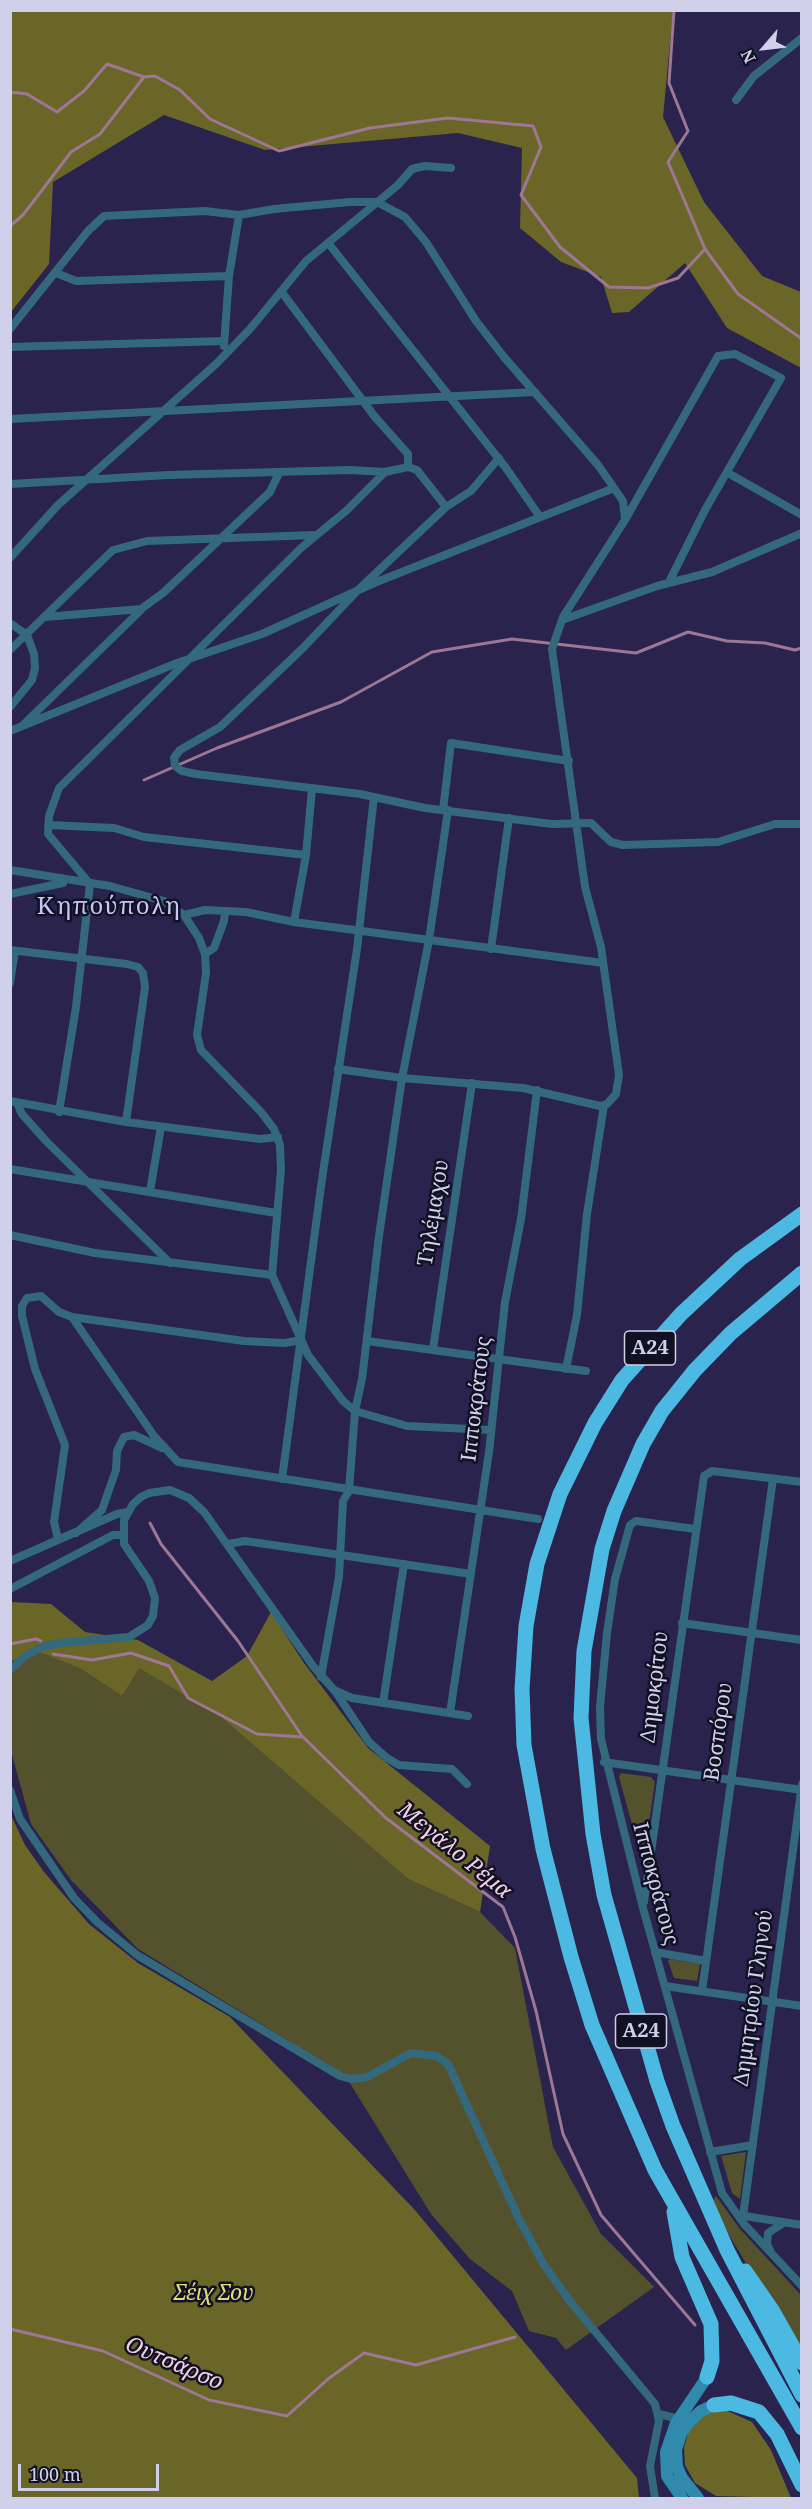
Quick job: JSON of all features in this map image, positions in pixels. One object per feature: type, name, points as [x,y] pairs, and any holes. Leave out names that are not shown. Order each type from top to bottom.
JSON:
[{"type":"highway","name":"Α24","points":[[801,1214],[768,1236],[681,1314],[616,1389],[583,1445],[554,1509],[537,1564],[526,1626],[522,1669],[524,1745],[548,1871],[584,2003],[620,2092],[672,2201],[801,2428]]},
{"type":"highway","name":"Α24","points":[[801,1273],[714,1351],[672,1397],[653,1426],[621,1494],[602,1549],[591,1603],[584,1663],[582,1746],[592,1834],[604,1895],[639,2025],[664,2104],[728,2250],[801,2395]]},
{"type":"highway","points":[[672,2201],[682,2257],[711,2324],[712,2361],[706,2377]]},
{"type":"highway","points":[[728,2250],[753,2279],[801,2363]]},
{"type":"highway","points":[[714,2405],[731,2403],[759,2412],[777,2434],[801,2485]]},
{"type":"main road","points":[[682,2499],[672,2486],[665,2467],[669,2437],[706,2377]]},
{"type":"main road","points":[[698,2499],[682,2478],[677,2467],[676,2450],[681,2434],[689,2422],[701,2411],[714,2405]]},
{"type":"street","points":[[736,100],[754,76],[801,38]]},
{"type":"street","points":[[10,558],[42,521],[86,479],[189,390],[224,356],[306,261],[398,185],[412,169],[425,166],[451,168]]},
{"type":"street","points":[[10,329],[88,231],[104,216],[205,211],[239,216],[274,208],[377,202],[405,217],[416,228],[436,255],[482,328],[598,465],[623,501],[625,520]]},
{"type":"street","points":[[224,356],[229,276],[239,216]]},
{"type":"street","points":[[329,244],[499,458],[540,517]]},
{"type":"street","points":[[56,273],[76,281],[229,276]]},
{"type":"street","points":[[281,291],[408,454],[408,467]]},
{"type":"street","points":[[10,347],[224,341]]},
{"type":"street","points":[[566,1369],[577,1315],[587,1214],[604,1105],[616,1095],[620,1083],[603,963],[585,887],[578,823],[552,649],[562,620],[625,520],[718,356],[728,354],[742,357],[781,378],[705,510],[669,582]]},
{"type":"street","points":[[10,419],[450,399],[535,392]]},
{"type":"street","points":[[499,458],[471,490],[446,507],[358,590],[297,654],[220,727],[188,743],[174,758],[175,766],[182,771],[374,797],[446,810],[552,824],[591,824],[611,842],[623,845],[718,842],[775,824],[801,824]]},
{"type":"street","points":[[10,484],[86,479],[349,470],[385,472],[408,467],[417,470],[446,507]]},
{"type":"street","points":[[59,1112],[82,960],[90,884],[48,834],[48,825],[59,788],[315,535],[385,472]]},
{"type":"street","points":[[21,727],[141,609],[163,593],[270,492],[279,473]]},
{"type":"street","points":[[728,473],[801,515]]},
{"type":"street","points":[[10,731],[193,657],[254,637],[358,590],[614,488]]},
{"type":"street","points":[[562,620],[669,582],[729,565],[801,533]]},
{"type":"street","points":[[10,650],[113,550],[147,541],[315,535]]},
{"type":"street","points":[[45,617],[141,609]]},
{"type":"street","points":[[10,623],[27,635],[34,654],[34,673],[10,707]]},
{"type":"street","points":[[321,1677],[339,1577],[343,1501],[349,1491],[355,1410],[367,1341],[375,1261],[402,1078],[429,940],[446,810],[451,743],[569,761]]},
{"type":"street","points":[[294,922],[306,855],[312,789]]},
{"type":"street","points":[[282,1479],[359,930],[374,797]]},
{"type":"street","points":[[491,949],[509,818]]},
{"type":"street","points":[[48,825],[114,828],[144,837],[306,855]]},
{"type":"street","points":[[10,870],[90,884],[164,901],[184,915],[199,938],[205,954],[206,973],[198,1027],[199,1045],[206,1058],[261,1112],[278,1137],[282,1158],[272,1275],[301,1340],[320,1373],[346,1404],[355,1410],[406,1426],[491,1430]]},
{"type":"street","points":[[10,894],[70,882]]},
{"type":"street","points":[[184,915],[205,910],[246,912],[294,922],[603,963]]},
{"type":"street","points":[[205,954],[214,948],[224,921],[225,911]]},
{"type":"street","points":[[10,983],[13,951],[135,966],[145,979],[126,1122]]},
{"type":"street","points":[[338,1069],[402,1078],[537,1090],[604,1105]]},
{"type":"street","name":"Τηλέμαχου","points":[[433,1349],[472,1083]]},
{"type":"street","name":"Ιπποκράτους","points":[[450,1713],[491,1430],[505,1302],[521,1219],[537,1090]]},
{"type":"street","points":[[14,1102],[59,1112],[126,1122],[260,1139],[278,1137]]},
{"type":"street","points":[[14,1102],[31,1124],[170,1263]]},
{"type":"street","points":[[150,1191],[160,1126]]},
{"type":"street","points":[[10,1169],[276,1213]]},
{"type":"street","points":[[10,1234],[95,1253],[272,1275]]},
{"type":"street","points":[[58,1539],[54,1522],[65,1445],[37,1376],[22,1316],[22,1306],[27,1298],[38,1296],[62,1314],[72,1317],[244,1341],[285,1343],[301,1340]]},
{"type":"street","points":[[72,1317],[165,1449],[184,1465],[538,1519]]},
{"type":"street","points":[[367,1341],[586,1371]]},
{"type":"street","points":[[76,1533],[102,1510],[116,1470],[117,1451],[124,1437],[134,1435],[165,1449]]},
{"type":"street","name":"Δημοκρίτου","points":[[643,1908],[704,1478],[707,1472],[773,1479]]},
{"type":"street","points":[[773,1479],[801,1482]]},
{"type":"street","name":"Βοσπόρου","points":[[702,1991],[773,1479]]},
{"type":"street","points":[[10,1670],[25,1656],[42,1647],[59,1643],[129,1637],[148,1625],[155,1607],[153,1588],[127,1551],[122,1535],[127,1512],[133,1504],[149,1493],[170,1490],[180,1493],[197,1505],[228,1544],[369,1742],[399,1765],[452,1768],[467,1784]]},
{"type":"street","points":[[10,1561],[117,1514],[127,1512]]},
{"type":"street","name":"Ιπποκράτους","points":[[696,1529],[636,1521],[629,1527],[615,1579],[603,1662],[600,1728],[604,1762],[722,2193],[774,2257],[801,2286]]},
{"type":"street","points":[[10,1589],[113,1535],[122,1535]]},
{"type":"street","points":[[228,1544],[245,1541],[471,1574]]},
{"type":"street","points":[[383,1703],[404,1564]]},
{"type":"street","points":[[682,1623],[801,1640]]},
{"type":"street","points":[[334,1690],[352,1698],[468,1716]]},
{"type":"street","points":[[604,1762],[730,1781],[801,1788]]},
{"type":"street","name":"Δημητρίου Γληνού","points":[[740,2215],[753,2145],[801,1788]]},
{"type":"street","points":[[10,1790],[20,1819],[32,1840],[74,1898],[97,1922],[137,1955],[340,2076],[368,2077],[411,2053],[437,2056],[448,2064],[520,2221],[544,2265],[569,2300],[649,2395],[659,2414],[650,2466],[655,2499]]},
{"type":"street","points":[[655,1952],[706,1961]]},
{"type":"street","points":[[665,1986],[801,2006]]},
{"type":"street","points":[[710,2152],[753,2145]]},
{"type":"street","points":[[740,2215],[801,2225]]},
{"type":"street","points":[[774,2257],[767,2244],[768,2233],[783,2223]]},
{"type":"street","points":[[659,2414],[679,2419]]},
{"type":"shaded area","points":[[34,1650],[81,1669],[122,1696],[138,1667],[221,1717],[408,1879],[480,1912],[515,1948],[553,2147],[601,2234],[654,2287],[566,2350],[556,2338],[529,2331],[512,2291],[470,2259],[431,2214],[348,2080],[286,2039],[138,1949],[71,1880],[31,1824],[11,1751],[10,1680],[11,1669]]},
{"type":"shaded area","points":[[621,1773],[651,1777],[655,1782],[643,1864],[619,1777]]},
{"type":"shaded area","points":[[670,1959],[700,1964],[697,1981],[674,1978],[668,1961]]},
{"type":"shaded area","points":[[746,2152],[740,2199],[732,2193],[721,2156]]},
{"type":"shaded area","points":[[716,2196],[740,2229],[801,2295],[801,2355],[716,2213],[712,2202]]},
{"type":"green space","points":[[11,10],[673,11],[663,117],[704,202],[762,276],[801,292],[801,368],[727,328],[685,263],[629,312],[612,313],[601,277],[561,262],[520,228],[522,148],[458,133],[265,150],[164,115],[53,182],[49,264],[11,312]]},
{"type":"green space","points":[[11,1602],[51,1604],[85,1632],[138,1640],[212,1681],[247,1656],[271,1612],[304,1663],[368,1748],[490,1846],[480,1912],[408,1879],[221,1717],[139,1668],[122,1696],[81,1669],[34,1650],[11,1662]]},
{"type":"green space","name":"Σέιχ Σου","points":[[10,1813],[25,1845],[44,1872],[89,1924],[138,1963],[230,2017],[414,2209],[637,2478],[639,2498],[11,2498]]},
{"type":"green space","points":[[723,2409],[752,2422],[771,2450],[791,2498],[716,2496],[695,2483],[685,2465],[684,2447],[690,2427],[705,2414]]},
{"type":"waterway","points":[[674,10],[669,83],[688,131],[668,162],[705,249]]},
{"type":"waterway","points":[[10,92],[27,94],[57,112],[84,91],[107,64],[144,77],[155,76],[180,90],[210,119],[279,151],[370,128],[448,118],[533,126],[541,147],[521,195],[560,247],[609,287],[648,288],[678,278],[705,249],[738,294],[802,339]]},
{"type":"waterway","points":[[10,226],[23,215],[71,152],[100,134],[144,77]]},
{"type":"waterway","points":[[144,780],[217,748],[341,702],[432,652],[512,639],[636,653],[688,632],[727,641],[765,643],[795,650],[802,648]]},
{"type":"waterway","points":[[150,1523],[161,1544],[238,1641],[302,1736]]},
{"type":"waterway","name":"Μεγάλο Ρέμα","points":[[10,1644],[36,1639],[41,1641]]},
{"type":"waterway","name":"Μεγάλο Ρέμα","points":[[53,1654],[92,1660],[131,1653],[169,1666],[188,1698],[257,1734],[303,1737],[386,1818],[503,1907],[515,1937],[536,2011],[563,2134],[601,2215],[695,2325]]},
{"type":"waterway","name":"Ουτσάρσο","points":[[10,2329],[103,2351],[209,2400],[287,2416],[328,2379],[364,2353],[416,2365],[515,2337]]},
{"type":"district","name":"Κηπούπολη","points":[[109,907]]}]
